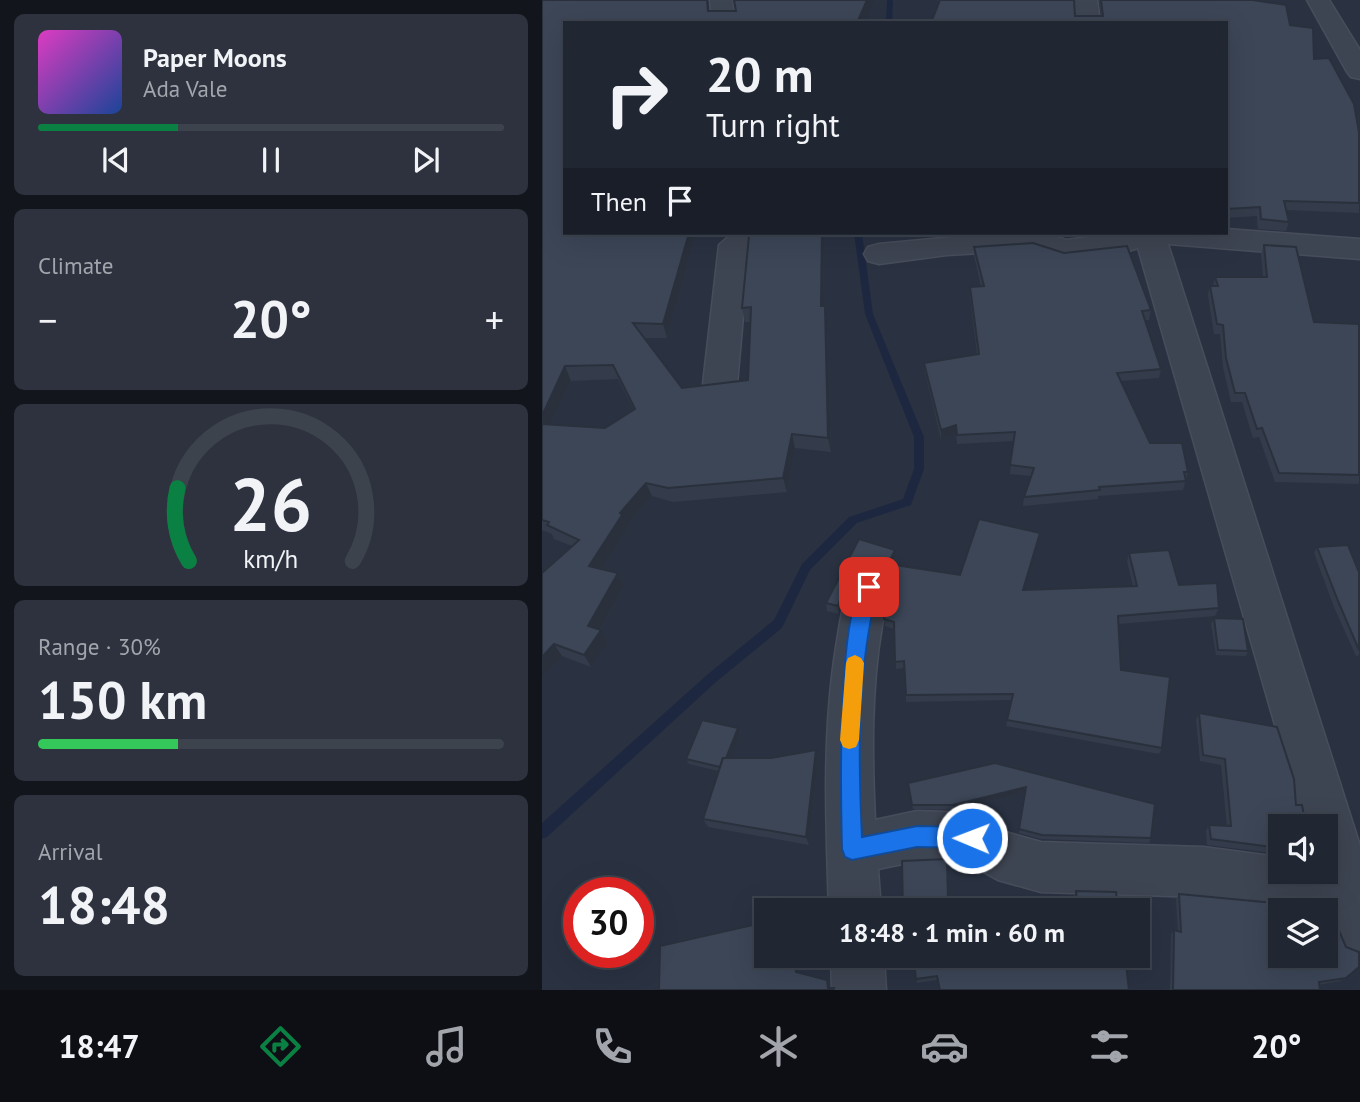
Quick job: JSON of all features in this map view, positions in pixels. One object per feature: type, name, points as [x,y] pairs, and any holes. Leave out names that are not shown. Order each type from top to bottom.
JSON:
[{"type":"street","points":[[721,0],[724,21]]},
{"type":"street","points":[[1086,0],[1089,21]]},
{"type":"street","points":[[1318,0],[1359,72]]},
{"type":"street","points":[[720,384],[734,245],[751,235]]},
{"type":"street","points":[[879,254],[947,245],[1036,240],[1063,250],[1079,249],[1116,245],[1144,235]]},
{"type":"street","points":[[1150,235],[1354,910]]},
{"type":"street","points":[[1175,235],[1359,249]]},
{"type":"street","points":[[854,898],[848,753],[857,636],[869,587]]},
{"type":"street","points":[[852,849],[917,836],[972,838],[998,855],[1041,867],[1202,872],[1354,910]]},
{"type":"street","points":[[858,968],[859,990]]},
{"type":"building","points":[[542,0],[707,0],[708,11],[736,11],[734,0],[867,0],[858,21],[563,21],[563,235],[688,235],[663,324],[633,323],[682,388],[748,380],[751,307],[742,308],[750,235],[822,235],[821,306],[825,306],[828,438],[792,434],[783,478],[668,488],[646,483],[620,513],[622,515],[589,566],[618,573],[588,626],[601,630],[584,655],[554,644],[542,657],[542,573],[579,540],[542,520],[542,424],[605,428],[635,409],[613,365],[565,366],[542,416]]},
{"type":"building","points":[[940,0],[1074,0],[1075,16],[1103,16],[1101,0],[1253,0],[1286,5],[1290,25],[1313,28],[1314,59],[1329,58],[1354,104],[1359,132],[1359,203],[1284,201],[1289,222],[1261,219],[1260,207],[1228,209],[1228,21],[932,21]]},
{"type":"building","points":[[1033,243],[1064,253],[1127,246],[1151,310],[1142,311],[1161,369],[1117,373],[1150,443],[1182,443],[1188,472],[1184,472],[1186,481],[1099,487],[1100,490],[1024,497],[1034,468],[1010,465],[1015,432],[957,435],[956,425],[941,430],[924,363],[979,354],[970,287],[984,286],[974,247]]},
{"type":"building","points":[[1264,245],[1296,247],[1314,322],[1359,324],[1359,475],[1279,473],[1262,428],[1257,429],[1245,393],[1235,393],[1226,358],[1223,325],[1217,324],[1210,286],[1218,286],[1215,277],[1267,277]]},
{"type":"building","points":[[979,519],[1040,533],[1023,590],[1137,586],[1129,553],[1169,550],[1179,585],[1217,583],[1219,608],[1118,616],[1121,670],[1170,677],[1162,748],[1007,720],[1013,694],[906,695],[904,661],[895,662],[894,622],[884,619],[890,586],[886,566],[869,559],[852,565],[838,606],[826,603],[859,539],[895,550],[888,564],[960,575]]},
{"type":"building","points":[[1348,545],[1359,572],[1359,650],[1317,547]]},
{"type":"building","points":[[1214,618],[1243,619],[1248,651],[1218,650]]},
{"type":"building","points":[[1199,713],[1277,727],[1294,779],[1296,805],[1302,805],[1304,814],[1268,814],[1268,846],[1211,839],[1209,825],[1231,826],[1225,759],[1203,755]]},
{"type":"building","points":[[702,720],[738,728],[720,767],[686,759]]},
{"type":"building","points":[[816,750],[806,837],[703,819],[723,758],[771,758]]},
{"type":"building","points":[[995,763],[1155,804],[1151,838],[1042,835],[1019,829],[1026,787],[953,805],[912,805],[908,783]]},
{"type":"building","points":[[947,859],[948,898],[903,898],[902,861]]},
{"type":"building","points":[[1076,891],[1116,892],[1117,898],[1077,898]]},
{"type":"building","points":[[1179,894],[1268,902],[1268,968],[1338,968],[1338,929],[1346,947],[1359,952],[1359,967],[1346,978],[1319,982],[1320,990],[1173,990],[1174,930],[1181,932]]},
{"type":"building","points":[[754,925],[754,968],[796,968],[796,972],[827,980],[828,988],[834,988],[651,990],[659,988],[660,946]]},
{"type":"building","points":[[915,968],[1126,968],[1129,990],[940,990],[937,976],[916,979]]},
{"type":"waterway","points":[[889,21],[890,0]]},
{"type":"waterway","points":[[542,832],[712,678],[778,624],[806,567],[853,520],[907,502],[919,469],[919,437],[869,314],[858,235]]},
{"type":"slow traffic","points":[[849,740],[855,663]]},
{"type":"route","points":[[869,587],[857,636],[848,753],[852,849],[917,836],[972,838]]}]
